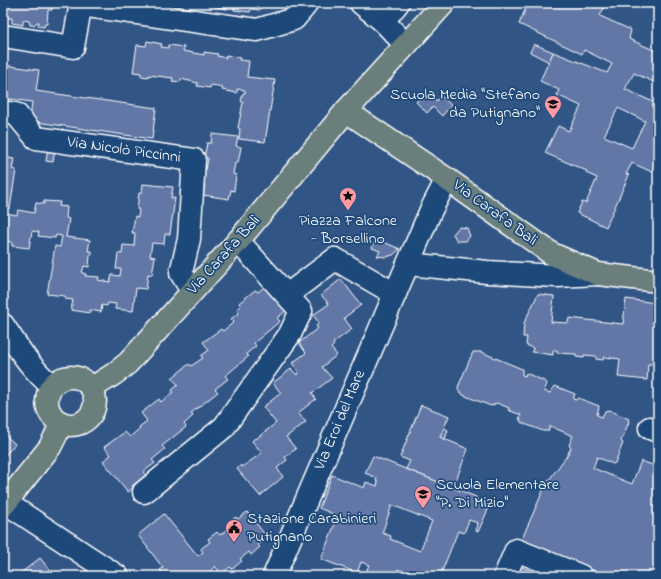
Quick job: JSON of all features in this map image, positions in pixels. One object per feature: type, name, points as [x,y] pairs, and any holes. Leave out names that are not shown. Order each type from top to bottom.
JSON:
[{"type":"main road","name":"Via Carafa Balì","points":[[92,388],[128,363],[238,241],[346,111],[444,3]]},
{"type":"main road","name":"Via Carafa Bali","points":[[346,111],[447,179],[552,254],[598,274],[658,281]]},
{"type":"main road","points":[[69,376],[82,379],[92,388],[96,401],[92,414],[88,419],[75,425],[62,423],[52,415],[48,404],[49,392],[52,386],[62,378],[69,376]]},
{"type":"main road","points":[[4,504],[50,447],[62,423]]},
{"type":"street","points":[[361,3],[383,21],[406,45]]},
{"type":"street","points":[[383,21],[398,3]]},
{"type":"street","points":[[3,36],[73,47],[81,4],[257,30],[294,19],[305,4]]},
{"type":"street","name":"Via Nicolò Piccinni","points":[[3,112],[16,114],[36,138],[194,160],[189,239],[181,273],[192,291]]},
{"type":"street","name":"Via Eroi del Mare","points":[[274,576],[431,210],[447,179]]},
{"type":"street","points":[[144,492],[224,427],[290,334],[301,311],[238,241]]},
{"type":"street","points":[[287,294],[335,259],[395,294]]},
{"type":"street","points":[[408,264],[487,272],[557,276],[598,274]]},
{"type":"street","points":[[3,325],[28,363],[38,375],[52,386]]},
{"type":"street","points":[[4,504],[117,576]]},
{"type":"street","points":[[505,576],[516,550],[581,576]]},
{"type":"building","points":[[3,3],[53,3],[52,10],[48,10],[47,24],[45,24],[44,27],[38,26],[39,22],[34,25],[30,25],[29,21],[23,20],[23,25],[12,23],[12,18],[6,18],[3,21]]},
{"type":"building","points":[[212,3],[262,3],[260,10],[251,9],[250,12],[234,10],[234,6],[228,5],[227,9],[211,6]]},
{"type":"building","points":[[528,3],[606,3],[600,16],[631,30],[629,39],[658,52],[658,84],[634,73],[625,89],[653,102],[658,92],[658,158],[652,172],[632,163],[626,174],[629,175],[606,227],[577,213],[582,202],[586,203],[597,178],[586,173],[587,171],[545,153],[558,126],[569,131],[581,106],[557,95],[559,90],[540,81],[553,52],[607,73],[612,64],[584,50],[582,54],[519,24]],"holes":[[[618,108],[645,121],[632,148],[604,136]]]},
{"type":"building","points":[[147,41],[162,44],[161,47],[168,48],[168,45],[184,47],[183,51],[204,55],[204,52],[218,54],[217,56],[226,58],[226,55],[240,58],[239,60],[249,61],[247,77],[275,80],[265,142],[239,139],[240,129],[238,128],[243,102],[241,101],[245,90],[237,89],[237,93],[222,90],[223,87],[211,85],[210,88],[197,86],[198,83],[181,79],[180,82],[172,81],[173,78],[149,75],[148,77],[141,76],[141,73],[133,72],[137,45],[146,46]]},
{"type":"building","points":[[534,44],[553,52],[549,62],[530,52]]},
{"type":"building","points":[[3,65],[39,70],[36,91],[156,108],[152,139],[30,121],[32,102],[3,98]]},
{"type":"building","points":[[427,91],[437,101],[441,96],[451,105],[442,116],[433,107],[427,113],[416,102]]},
{"type":"building","points":[[212,134],[238,137],[236,146],[241,147],[238,163],[235,163],[233,174],[236,175],[234,191],[231,190],[229,199],[203,195],[205,185],[200,184],[203,169],[206,170],[208,158],[204,158],[207,143],[211,143]]},
{"type":"building","points":[[48,147],[55,148],[53,162],[46,161]]},
{"type":"building","points":[[3,157],[14,159],[12,169],[16,170],[10,208],[6,208],[6,213],[17,215],[18,210],[34,213],[36,203],[44,204],[44,201],[60,202],[59,206],[67,207],[66,218],[69,219],[66,237],[90,240],[88,251],[92,251],[92,255],[90,255],[89,267],[84,266],[82,273],[86,274],[85,276],[99,277],[98,280],[110,282],[112,275],[120,276],[121,269],[116,269],[118,253],[122,254],[123,245],[134,246],[135,233],[132,233],[135,216],[138,217],[139,210],[137,209],[139,193],[142,193],[143,184],[173,187],[171,198],[175,198],[170,234],[165,234],[164,244],[152,243],[150,256],[155,257],[152,275],[148,274],[146,289],[136,288],[133,311],[115,309],[116,304],[108,303],[107,306],[102,305],[101,312],[90,310],[90,313],[71,310],[73,300],[65,299],[65,296],[47,294],[55,246],[60,247],[62,236],[56,235],[55,238],[38,236],[39,232],[32,231],[29,248],[12,246],[12,242],[3,241],[5,218],[3,217]]},
{"type":"building","points":[[459,227],[467,228],[470,236],[466,241],[457,241],[453,234]]},
{"type":"building","points":[[376,239],[400,249],[393,255],[386,257],[377,256],[380,251],[372,248]]},
{"type":"building","points":[[341,279],[361,305],[344,318],[352,329],[333,343],[334,345],[331,348],[337,355],[322,367],[332,378],[312,393],[316,399],[298,413],[306,422],[286,437],[296,449],[285,457],[287,460],[277,468],[283,477],[260,496],[237,469],[241,465],[242,467],[262,453],[252,441],[276,423],[263,407],[281,393],[273,383],[291,369],[297,375],[299,372],[292,363],[306,353],[299,343],[318,328],[316,326],[319,323],[313,315],[329,304],[321,295]]},
{"type":"building","points":[[267,285],[287,310],[277,318],[280,321],[254,343],[256,346],[246,354],[249,356],[225,376],[228,379],[215,389],[218,392],[191,413],[193,416],[184,424],[186,427],[162,446],[165,449],[152,460],[155,463],[143,472],[146,475],[132,486],[134,487],[128,492],[103,461],[111,455],[104,447],[125,432],[130,437],[140,428],[139,427],[147,421],[141,413],[159,399],[161,402],[173,392],[172,390],[178,385],[172,378],[189,364],[191,366],[203,358],[201,356],[209,350],[203,342],[221,329],[223,331],[234,322],[231,319],[239,313],[236,310],[241,306],[239,303],[255,290],[258,292]]},
{"type":"building","points":[[538,294],[554,296],[551,322],[568,323],[569,318],[623,324],[626,299],[656,303],[654,317],[658,317],[658,327],[654,364],[648,364],[647,380],[618,377],[620,359],[604,357],[603,360],[596,359],[596,356],[584,355],[584,358],[576,357],[576,354],[557,353],[557,350],[553,350],[553,355],[532,352],[533,348],[526,345],[527,337],[523,337],[524,323]]},
{"type":"building","points":[[473,352],[481,352],[522,369],[522,375],[525,376],[526,373],[546,382],[547,384],[544,391],[550,393],[555,386],[575,394],[573,399],[576,400],[578,398],[599,406],[597,415],[602,417],[605,411],[609,410],[629,419],[621,441],[623,443],[615,463],[613,464],[597,457],[593,468],[632,484],[641,461],[658,467],[658,576],[608,576],[521,541],[546,484],[571,448],[569,445],[573,436],[550,426],[548,431],[543,431],[522,423],[520,421],[521,419],[519,419],[521,415],[508,410],[509,408],[497,403],[491,406],[459,392],[458,387]]},
{"type":"building","points":[[421,405],[449,416],[440,437],[468,449],[453,488],[406,469],[410,461],[400,457]]},
{"type":"building","points":[[444,428],[448,430],[445,439],[440,437]]},
{"type":"building","points":[[3,433],[15,444],[3,458]]},
{"type":"building","points":[[373,456],[476,497],[475,499],[490,505],[478,532],[476,531],[478,523],[469,520],[464,533],[458,531],[440,576],[398,576],[400,570],[398,569],[395,576],[364,576],[369,565],[361,562],[357,573],[321,559],[338,516],[319,508],[332,475],[364,488],[366,482],[377,486],[377,478],[365,473]],"holes":[[[392,505],[432,521],[420,551],[390,539],[391,536],[382,533]]]},
{"type":"building","name":"Stazione Carabinieri Putignano","points":[[247,512],[267,537],[258,545],[260,547],[251,555],[249,552],[240,559],[242,561],[232,569],[230,567],[221,574],[215,566],[205,576],[165,576],[160,570],[163,568],[138,535],[164,514],[198,556],[203,552],[201,549],[210,542],[208,539],[217,532],[220,535],[229,528],[227,524],[236,517],[238,519]]},
{"type":"building","points":[[40,558],[54,575],[53,576],[17,576]]},
{"type":"building","points":[[519,566],[534,572],[532,576],[515,576]]},
{"type":"place","name":"Scuola Media \"Stefano da Putignano\"","points":[[553,119]]},
{"type":"place","name":"Piazza Falcone - Borsellino","points":[[348,211]]},
{"type":"place","name":"Scuola Elementare \"P. Di Mizio\"","points":[[423,509]]},
{"type":"place","name":"Stazione Carabinieri Putignano","points":[[234,543]]}]
